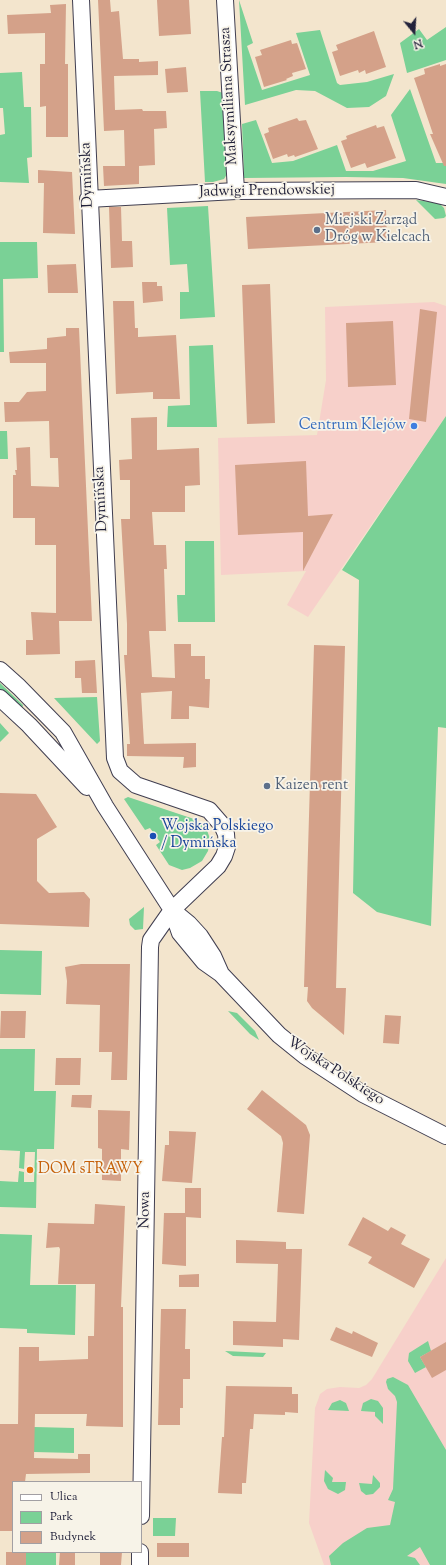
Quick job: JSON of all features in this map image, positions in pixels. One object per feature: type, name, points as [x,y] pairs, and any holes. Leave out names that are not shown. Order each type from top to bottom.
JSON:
[{"type":"street","name":"Dymińska","points":[[81,0],[88,199],[115,758],[120,771],[136,785],[209,810],[218,818],[226,834],[227,847],[218,866],[172,910]]},
{"type":"street","name":"Maksymiliana Strasza","points":[[225,0],[236,191]]},
{"type":"street","name":"Jadwigi Prendowskiej","points":[[88,199],[236,191],[416,190],[446,197]]},
{"type":"street","name":"Wojska Polskiego","points":[[0,670],[19,687],[63,732],[105,806],[172,910],[180,933],[204,962],[221,974],[279,1035],[305,1056],[362,1094],[446,1136]]},
{"type":"street","name":"Wojska Polskiego","points":[[0,698],[29,725],[105,806]]},
{"type":"street","name":"Nowa","points":[[142,1481],[150,940],[172,910]]},
{"type":"street","points":[[140,1553],[140,1565]]},
{"type":"shaded area","points":[[434,302],[446,306],[446,416],[308,617],[287,605],[306,571],[221,575],[218,438],[317,435],[326,380],[325,307]]},
{"type":"shaded area","points":[[446,1258],[446,1565],[324,1565],[309,1523],[315,1408],[320,1394],[327,1389],[340,1387],[359,1388],[366,1385],[372,1379]]},
{"type":"green space","points":[[239,0],[253,43],[247,46],[262,90],[310,75],[296,33],[320,30],[337,83],[340,85],[367,82],[394,74],[386,96],[369,107],[347,108],[315,91],[296,90],[245,105]]},
{"type":"green space","points":[[446,27],[446,60],[407,73],[400,43],[419,29],[427,40]]},
{"type":"green space","points":[[22,72],[24,107],[31,107],[32,157],[27,158],[29,183],[0,182],[0,135],[5,134],[3,108],[0,108],[0,73]]},
{"type":"green space","points":[[410,89],[436,163],[446,163],[446,184],[403,178],[244,178],[242,124],[256,120],[272,163],[293,161],[337,145],[346,171],[373,171],[406,161],[391,115]]},
{"type":"green space","points":[[200,91],[217,91],[223,93],[227,174],[224,179],[213,182],[205,182]]},
{"type":"green space","points":[[416,200],[439,203],[444,208],[446,216],[444,218],[435,219]]},
{"type":"green space","points":[[208,206],[215,317],[180,319],[180,292],[189,292],[187,264],[170,265],[167,208]]},
{"type":"green space","points":[[0,242],[37,242],[38,278],[3,279],[4,352],[0,352]]},
{"type":"green space","points":[[213,345],[217,427],[167,427],[168,406],[190,405],[189,346]]},
{"type":"green space","points":[[446,416],[446,728],[438,727],[431,926],[377,912],[353,893],[359,580],[342,570]]},
{"type":"green space","points":[[0,431],[7,431],[8,459],[0,459]]},
{"type":"green space","points":[[185,541],[214,541],[215,622],[178,622],[177,595],[185,595]]},
{"type":"green space","points":[[0,683],[23,705],[22,709],[0,690]]},
{"type":"green space","points":[[97,697],[100,741],[97,744],[54,698]]},
{"type":"green space","points":[[0,723],[9,733],[0,742]]},
{"type":"green space","points":[[128,797],[197,820],[201,823],[207,830],[210,839],[208,851],[202,861],[190,868],[182,870],[169,865],[156,845],[160,842],[150,828],[145,830],[124,799]]},
{"type":"green space","points":[[144,907],[143,929],[135,930],[130,925],[129,919]]},
{"type":"green space","points":[[0,950],[42,951],[41,995],[0,994]]},
{"type":"green space","points":[[228,1011],[237,1013],[255,1031],[259,1040],[250,1034]]},
{"type":"green space","points":[[0,1049],[35,1049],[34,1091],[56,1091],[54,1149],[37,1149],[36,1208],[0,1207],[0,1181],[18,1182],[19,1171],[24,1172],[24,1182],[34,1182],[35,1152],[25,1152],[24,1169],[19,1168],[20,1151],[0,1150]]},
{"type":"green space","points":[[0,1234],[32,1235],[30,1285],[76,1285],[75,1335],[27,1333],[27,1329],[0,1328]]},
{"type":"green space","points":[[428,1341],[431,1351],[420,1357],[426,1367],[415,1373],[408,1361],[409,1353]]},
{"type":"green space","points":[[225,1351],[266,1353],[263,1357],[233,1356]]},
{"type":"green space","points":[[393,1377],[408,1385],[446,1450],[446,1565],[430,1565],[420,1547],[407,1556],[415,1558],[420,1565],[331,1565],[329,1556],[343,1543],[367,1528],[390,1525],[395,1502],[388,1500],[393,1489],[397,1402],[395,1396],[388,1389],[386,1382],[387,1379]]},
{"type":"green space","points":[[371,1399],[378,1401],[383,1408],[383,1424],[375,1416],[375,1412],[361,1411],[363,1403]]},
{"type":"green space","points":[[340,1400],[346,1403],[349,1411],[328,1410],[332,1403]]},
{"type":"green space","points":[[34,1427],[74,1428],[74,1453],[34,1452]]},
{"type":"green space","points":[[325,1470],[333,1478],[332,1482],[346,1482],[345,1490],[338,1494],[328,1489],[324,1481]]},
{"type":"green space","points":[[373,1475],[380,1483],[380,1487],[373,1494],[366,1495],[361,1491],[359,1483],[372,1484]]},
{"type":"green space","points":[[153,1518],[176,1518],[175,1536],[153,1536]]},
{"type":"green space","points":[[26,1553],[56,1553],[56,1565],[26,1565]]},
{"type":"building","points":[[98,0],[110,0],[111,12],[119,11],[123,59],[139,59],[139,62],[158,61],[158,75],[114,76],[115,110],[142,109],[143,111],[166,111],[167,128],[154,129],[155,165],[139,166],[139,184],[104,186],[103,166],[125,166],[124,130],[104,131]]},
{"type":"building","points":[[157,0],[189,0],[191,34],[159,36]]},
{"type":"building","points":[[66,4],[65,64],[68,64],[68,137],[46,137],[46,106],[40,107],[40,64],[45,64],[45,33],[8,34],[7,15],[51,13],[50,5]]},
{"type":"building","points":[[374,31],[386,67],[366,74],[365,70],[359,73],[358,70],[340,76],[332,52],[338,50],[336,45]]},
{"type":"building","points":[[291,40],[292,44],[297,43],[306,69],[292,73],[293,76],[286,79],[287,80],[264,87],[255,57],[262,55],[260,50]]},
{"type":"building","points":[[440,64],[440,66],[446,64],[446,166],[444,166],[430,134],[433,134],[414,78],[425,74],[424,69]]},
{"type":"building","points":[[186,67],[188,92],[167,93],[165,69]]},
{"type":"building","points":[[297,118],[299,121],[306,120],[318,149],[295,157],[294,155],[288,157],[287,154],[273,159],[264,134],[269,132],[268,128]]},
{"type":"building","points":[[376,125],[377,128],[384,126],[396,158],[367,168],[365,163],[351,168],[341,141],[347,139],[346,136]]},
{"type":"building","points":[[38,170],[72,172],[75,234],[43,233],[44,183],[38,183]]},
{"type":"building","points":[[109,207],[121,207],[122,241],[132,241],[133,267],[111,268]]},
{"type":"building","name":"Miejski Zarząd Dróg w Kielcach","points":[[386,210],[387,242],[248,249],[246,217]]},
{"type":"building","points":[[76,264],[78,293],[48,293],[47,265]]},
{"type":"building","points":[[142,282],[157,282],[157,286],[162,286],[163,301],[143,303]]},
{"type":"building","points":[[270,284],[275,423],[247,424],[242,285]]},
{"type":"building","points":[[113,301],[134,301],[135,328],[138,328],[138,337],[176,335],[180,399],[153,399],[153,392],[116,394]]},
{"type":"building","points":[[420,309],[437,312],[426,422],[409,419]]},
{"type":"building","points":[[393,321],[396,385],[348,387],[346,323]]},
{"type":"building","points":[[66,328],[79,328],[92,621],[59,621],[60,654],[26,655],[26,640],[33,640],[31,612],[56,613],[56,545],[35,545],[35,518],[13,518],[13,475],[16,475],[15,470],[17,470],[16,448],[30,447],[31,486],[59,487],[58,458],[50,458],[49,421],[5,422],[4,402],[19,402],[27,392],[46,391],[46,363],[10,363],[9,352],[47,349],[47,338],[66,336]]},
{"type":"building","points":[[157,417],[157,450],[199,448],[200,485],[185,486],[185,512],[152,512],[154,545],[166,545],[167,569],[164,569],[166,631],[149,631],[152,677],[175,678],[174,644],[191,644],[191,656],[205,656],[205,679],[210,679],[209,708],[189,706],[189,719],[171,719],[172,691],[141,693],[144,744],[196,743],[196,767],[183,768],[184,757],[127,756],[127,744],[130,744],[124,655],[127,655],[127,624],[121,519],[130,519],[130,480],[120,480],[119,460],[132,459],[131,418]]},
{"type":"building","points":[[306,461],[308,516],[333,514],[303,571],[303,532],[238,535],[235,465]]},
{"type":"building","points":[[314,645],[345,646],[336,988],[346,988],[344,1035],[312,1008],[307,1001],[308,987],[304,987]]},
{"type":"building","points":[[95,660],[97,693],[82,693],[81,678],[75,678],[75,661]]},
{"type":"building","points":[[0,793],[36,794],[57,827],[37,839],[37,881],[49,893],[84,892],[90,899],[89,927],[0,924]]},
{"type":"building","points":[[81,964],[130,964],[127,1080],[111,1080],[112,1052],[99,1052],[100,1005],[66,1004],[67,981],[65,967]]},
{"type":"building","points":[[1,1011],[26,1011],[25,1038],[0,1038]]},
{"type":"building","points":[[385,1015],[401,1016],[399,1044],[383,1043]]},
{"type":"building","points":[[56,1058],[81,1058],[80,1085],[55,1085]]},
{"type":"building","points":[[262,1090],[306,1125],[310,1135],[304,1214],[277,1212],[283,1143],[281,1136],[247,1109]]},
{"type":"building","points":[[72,1095],[92,1095],[91,1108],[71,1107]]},
{"type":"building","points":[[98,1110],[130,1111],[129,1150],[121,1149],[121,1181],[102,1180],[102,1149],[98,1148]]},
{"type":"building","points":[[169,1131],[196,1132],[192,1183],[162,1181],[165,1145],[169,1145]]},
{"type":"building","points":[[185,1188],[201,1188],[201,1218],[186,1217],[186,1266],[162,1264],[164,1213],[185,1213]]},
{"type":"building","points":[[95,1204],[125,1206],[121,1307],[123,1307],[123,1427],[86,1426],[87,1414],[35,1414],[34,1458],[78,1459],[78,1454],[90,1454],[90,1473],[26,1474],[25,1481],[12,1481],[12,1531],[0,1531],[0,1424],[18,1424],[19,1347],[39,1347],[39,1361],[88,1359],[88,1336],[94,1336],[95,1284],[58,1284],[60,1249],[59,1247],[46,1248],[48,1223],[94,1224]]},
{"type":"building","points":[[363,1217],[388,1231],[391,1227],[406,1235],[401,1244],[430,1259],[414,1288],[368,1263],[372,1257],[348,1245]]},
{"type":"building","points":[[236,1240],[286,1242],[286,1249],[302,1249],[299,1340],[283,1339],[283,1347],[233,1345],[233,1321],[276,1322],[278,1264],[236,1263]]},
{"type":"building","points":[[199,1274],[199,1287],[179,1287],[179,1275]]},
{"type":"building","points":[[161,1309],[186,1309],[185,1349],[190,1349],[190,1379],[183,1379],[183,1408],[180,1408],[180,1425],[158,1425]]},
{"type":"building","points":[[336,1327],[352,1334],[353,1331],[378,1343],[372,1357],[330,1340]]},
{"type":"building","points":[[446,1342],[446,1370],[432,1378],[420,1357]]},
{"type":"building","points":[[226,1386],[292,1387],[292,1394],[298,1394],[298,1413],[285,1412],[285,1415],[254,1414],[253,1429],[250,1429],[246,1483],[242,1483],[242,1494],[218,1493],[222,1437],[224,1437]]},
{"type":"building","points":[[157,1543],[189,1543],[189,1557],[157,1557]]},
{"type":"building","points":[[6,1552],[26,1553],[26,1565],[6,1565]]},
{"type":"building","points":[[60,1553],[75,1553],[75,1565],[59,1565]]},
{"type":"building","points":[[100,1553],[122,1553],[121,1565],[100,1565]]},
{"type":"place","name":"Miejski Zarząd Dróg w Kielcach","points":[[317,230]]},
{"type":"place","name":"Centrum Klejów","points":[[414,426]]},
{"type":"place","name":"Kaizen rent","points":[[267,786]]},
{"type":"place","name":"Wojska Polskiego / Dymińska","points":[[153,836]]},
{"type":"place","name":"DOM sTRAWY","points":[[30,1170]]}]
